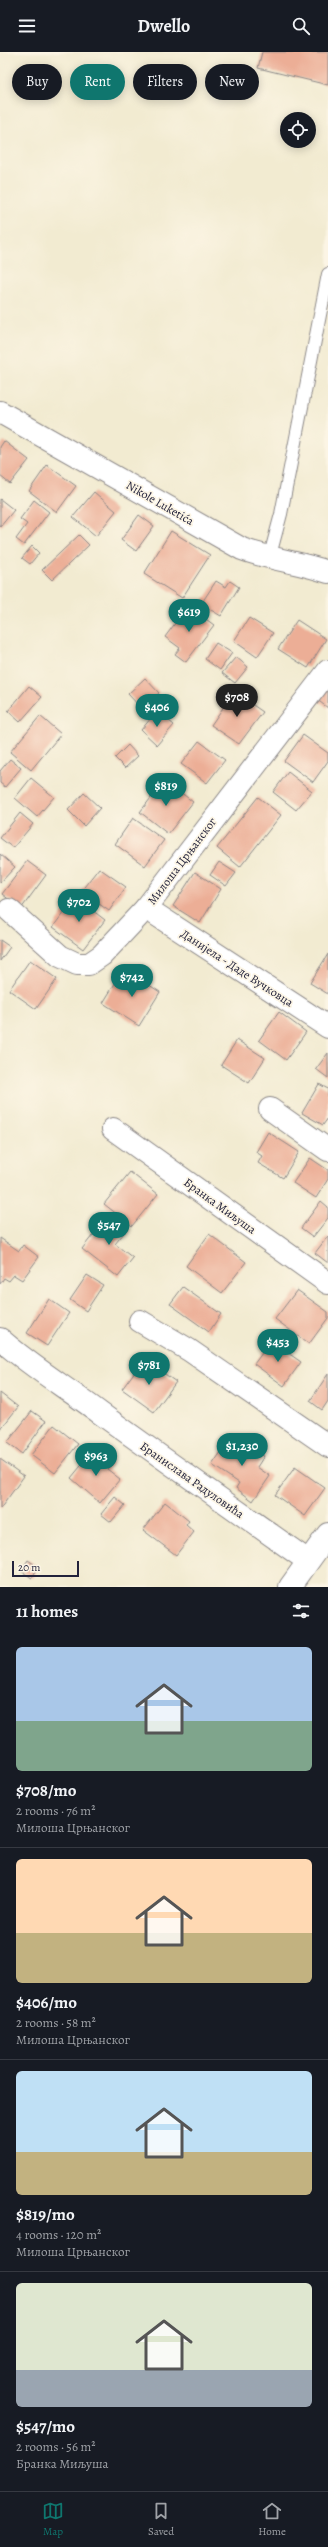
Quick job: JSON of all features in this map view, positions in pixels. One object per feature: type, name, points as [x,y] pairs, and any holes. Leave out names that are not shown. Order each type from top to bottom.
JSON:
[{"type":"street","name":"Nikole Luketića","points":[[0,412],[242,549],[269,559],[314,567],[328,572]]},
{"type":"street","name":"Милоша Црњанског","points":[[9,910],[60,956],[77,964],[89,964],[102,955],[146,908],[328,670]]},
{"type":"street","name":"Данијела - Даде Вучковца","points":[[146,908],[328,1027]]},
{"type":"street","points":[[270,1109],[328,1150]]},
{"type":"street","name":"Бранка Миљуша","points":[[113,1129],[328,1283]]},
{"type":"street","points":[[140,1321],[189,1350],[328,1446]]},
{"type":"street","name":"Бранислава Радуловића","points":[[0,1339],[26,1363],[62,1386],[132,1438],[308,1561]]},
{"type":"street","points":[[290,1587],[328,1534]]},
{"type":"lane","points":[[269,559],[281,514],[328,274]]},
{"type":"building","points":[[262,52],[328,52],[328,85],[259,68]]},
{"type":"building","points":[[4,441],[29,460],[10,484],[0,476],[0,447]]},
{"type":"building","points":[[47,465],[76,486],[57,512],[29,491]]},
{"type":"building","points":[[94,492],[116,511],[96,536],[73,517]]},
{"type":"building","points":[[0,499],[14,510],[0,527]]},
{"type":"building","points":[[34,500],[49,512],[24,545],[16,539],[27,524],[20,519]]},
{"type":"building","points":[[139,515],[154,526],[136,551],[121,540]]},
{"type":"building","points":[[171,531],[210,555],[182,598],[144,574]]},
{"type":"building","points":[[79,535],[89,545],[52,580],[42,570]]},
{"type":"building","points":[[32,546],[39,553],[30,564],[22,558]]},
{"type":"building","points":[[216,581],[226,587],[230,581],[239,587],[221,616],[201,604]]},
{"type":"building","points":[[188,606],[214,625],[186,662],[175,654],[180,648],[165,637]]},
{"type":"building","points":[[249,618],[273,633],[257,657],[234,641]]},
{"type":"building","points":[[297,620],[326,639],[308,668],[278,649]]},
{"type":"building","points":[[216,643],[232,653],[220,670],[205,659]]},
{"type":"building","points":[[236,657],[248,667],[235,683],[222,673]]},
{"type":"building","points":[[145,678],[159,693],[142,709],[128,694]]},
{"type":"building","points":[[328,682],[328,708],[316,699]]},
{"type":"building","points":[[29,686],[42,697],[20,722],[8,711]]},
{"type":"building","points":[[234,692],[263,712],[239,744],[211,725]]},
{"type":"building","points":[[157,711],[174,725],[157,745],[141,730]]},
{"type":"building","points":[[40,716],[61,734],[31,770],[10,752]]},
{"type":"building","points":[[303,735],[328,753],[328,761],[313,782],[284,761]]},
{"type":"building","points":[[199,741],[225,760],[207,783],[181,764]]},
{"type":"building","points":[[128,745],[138,756],[125,768],[115,758]]},
{"type":"building","points":[[10,759],[21,768],[5,787],[0,783],[0,771]]},
{"type":"building","points":[[288,772],[312,791],[296,810],[273,792]]},
{"type":"building","points":[[31,778],[54,797],[37,817],[15,798]]},
{"type":"building","points":[[165,780],[193,802],[168,834],[140,812]]},
{"type":"building","points":[[84,793],[100,808],[84,826],[68,810]]},
{"type":"building","points":[[258,797],[281,815],[240,867],[217,848]]},
{"type":"building","points":[[20,813],[33,824],[13,848],[0,838]]},
{"type":"building","points":[[133,818],[164,840],[145,866],[115,844]]},
{"type":"building","points":[[0,854],[15,867],[0,883]]},
{"type":"building","points":[[27,861],[46,875],[21,909],[2,894]]},
{"type":"building","points":[[219,862],[236,873],[226,886],[210,875]]},
{"type":"building","points":[[99,868],[126,887],[109,911],[81,891]]},
{"type":"building","points":[[195,872],[221,889],[200,923],[173,906]]},
{"type":"building","points":[[75,897],[105,920],[83,949],[53,927]]},
{"type":"building","points":[[0,940],[10,947],[0,961]]},
{"type":"building","points":[[328,954],[328,994],[310,983]]},
{"type":"building","points":[[30,960],[57,979],[36,1009],[9,990]]},
{"type":"building","points":[[124,969],[160,992],[139,1026],[103,1003]]},
{"type":"building","points":[[279,1012],[306,1032],[286,1060],[259,1040]]},
{"type":"building","points":[[237,1040],[265,1058],[249,1083],[221,1065]]},
{"type":"building","points":[[328,1053],[328,1078],[316,1069]]},
{"type":"building","points":[[319,1084],[328,1089],[328,1118],[323,1125],[302,1113]]},
{"type":"building","points":[[268,1132],[299,1152],[283,1178],[258,1163],[262,1156],[256,1152]]},
{"type":"building","points":[[310,1158],[328,1170],[328,1179],[316,1198],[293,1183]]},
{"type":"building","points":[[130,1172],[158,1194],[132,1226],[104,1204]]},
{"type":"building","points":[[321,1201],[328,1207],[328,1218],[313,1237],[301,1228]]},
{"type":"building","points":[[110,1213],[128,1228],[115,1244],[133,1258],[118,1277],[82,1249]]},
{"type":"building","points":[[209,1234],[246,1262],[222,1293],[186,1266]]},
{"type":"building","points":[[328,1236],[328,1263],[315,1253]]},
{"type":"building","points":[[0,1238],[19,1251],[23,1245],[39,1257],[22,1280],[14,1275],[9,1281],[4,1278],[0,1284]]},
{"type":"building","points":[[87,1275],[103,1285],[86,1311],[70,1300]]},
{"type":"building","points":[[183,1287],[221,1314],[209,1332],[170,1304]]},
{"type":"building","points":[[297,1290],[328,1312],[328,1318],[309,1344],[275,1319]]},
{"type":"building","points":[[49,1299],[69,1313],[47,1346],[27,1333]]},
{"type":"building","points":[[271,1341],[301,1362],[284,1386],[254,1364]]},
{"type":"building","points":[[144,1359],[176,1382],[154,1412],[122,1389]]},
{"type":"building","points":[[328,1374],[328,1401],[322,1410],[310,1401]]},
{"type":"building","points":[[0,1393],[18,1407],[0,1430]]},
{"type":"building","points":[[32,1411],[46,1421],[22,1454],[7,1443]]},
{"type":"building","points":[[54,1425],[78,1444],[55,1473],[31,1455]]},
{"type":"building","points":[[233,1435],[264,1456],[257,1467],[270,1476],[253,1501],[236,1488],[239,1483],[212,1465]]},
{"type":"building","points":[[94,1450],[112,1464],[107,1469],[120,1479],[100,1503],[71,1478]]},
{"type":"building","points":[[0,1459],[24,1476],[0,1509]]},
{"type":"building","points":[[295,1467],[325,1488],[305,1516],[275,1495]]},
{"type":"building","points":[[115,1497],[125,1505],[111,1522],[101,1514]]},
{"type":"building","points":[[165,1502],[189,1521],[186,1525],[194,1532],[176,1555],[143,1530]]},
{"type":"building","points":[[28,1560],[38,1567],[32,1578],[21,1571]]}]
